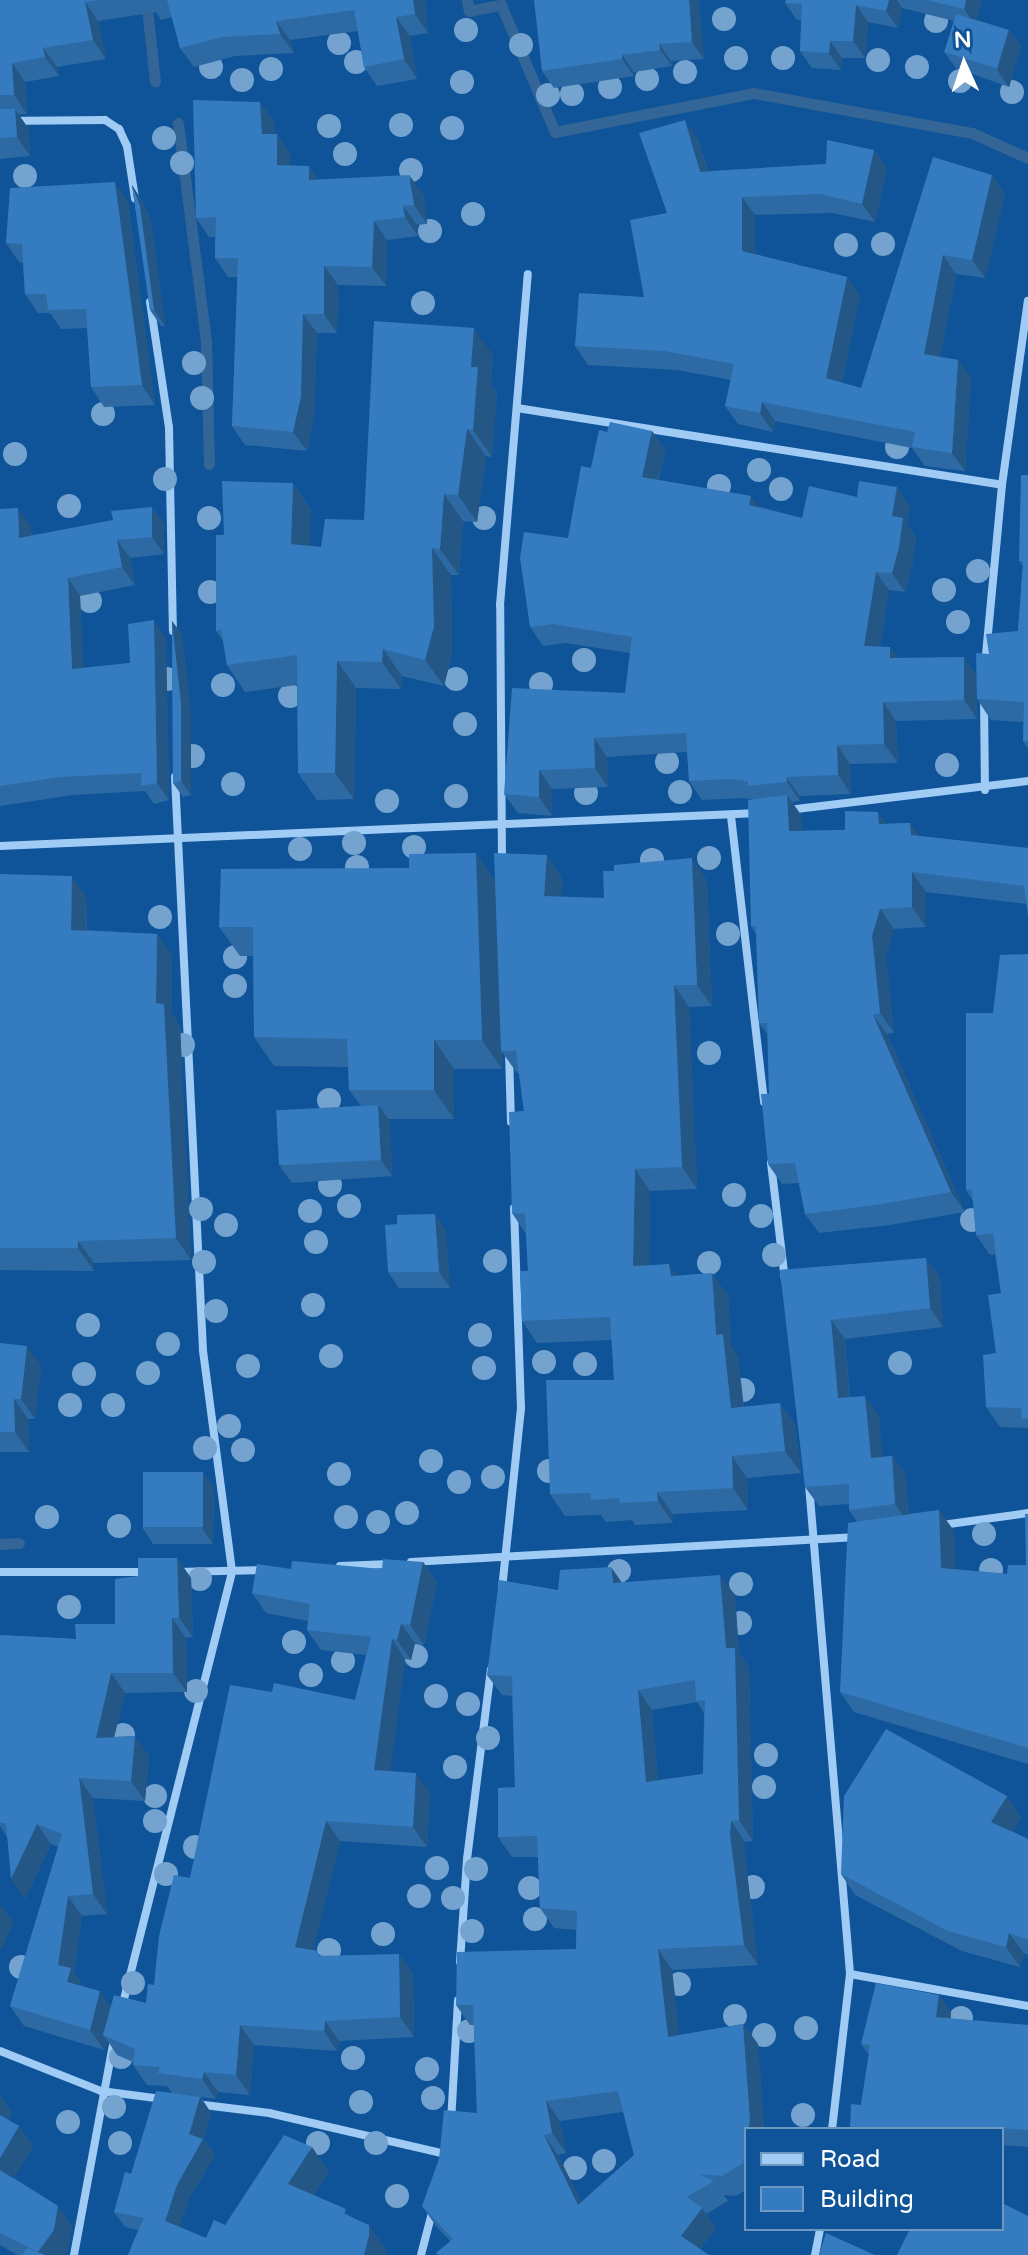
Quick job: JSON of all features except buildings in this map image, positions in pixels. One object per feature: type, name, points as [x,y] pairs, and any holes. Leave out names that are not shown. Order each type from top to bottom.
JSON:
[{"type":"street","points":[[0,121],[86,117],[119,129],[136,209]]},
{"type":"street","points":[[502,872],[500,605],[528,274]]},
{"type":"street","points":[[148,287],[169,427],[173,647]]},
{"type":"street","points":[[984,672],[1002,485],[1028,301]]},
{"type":"street","points":[[517,408],[1002,485]]},
{"type":"street","points":[[984,687],[985,790]]},
{"type":"street","points":[[120,2015],[232,1571],[203,1350],[175,757]]},
{"type":"street","points":[[779,811],[985,790],[1028,781]]},
{"type":"street","points":[[0,846],[177,836],[731,816],[763,812]]},
{"type":"street","points":[[731,816],[766,1116]]},
{"type":"street","points":[[508,1046],[512,1140]]},
{"type":"street","points":[[770,1148],[786,1290]]},
{"type":"street","points":[[500,1603],[521,1408],[514,1203]]},
{"type":"street","points":[[808,1480],[816,1543],[850,1974],[832,2127]]},
{"type":"street","points":[[937,1526],[1028,1513]]},
{"type":"street","points":[[323,1567],[816,1543],[876,1535]]},
{"type":"street","points":[[170,1572],[277,1569]]},
{"type":"street","points":[[0,1572],[154,1572]]},
{"type":"street","points":[[460,1968],[467,1859],[492,1663]]},
{"type":"street","points":[[850,1974],[1028,2006]]},
{"type":"street","points":[[445,2169],[449,2155],[459,1984]]},
{"type":"street","points":[[74,2255],[101,2091],[116,2030]]},
{"type":"street","points":[[0,2051],[101,2091],[269,2113],[449,2155]]},
{"type":"street","points":[[421,2255],[437,2198]]},
{"type":"street","points":[[815,2255],[820,2231]]},
{"type":"waterway","points":[[146,0],[155,82]]},
{"type":"waterway","points":[[467,0],[469,11],[501,5],[555,132],[754,93],[972,133],[1028,158]]},
{"type":"waterway","points":[[178,123],[206,341],[209,464]]},
{"type":"waterway","points":[[0,1544],[19,1543]]}]
